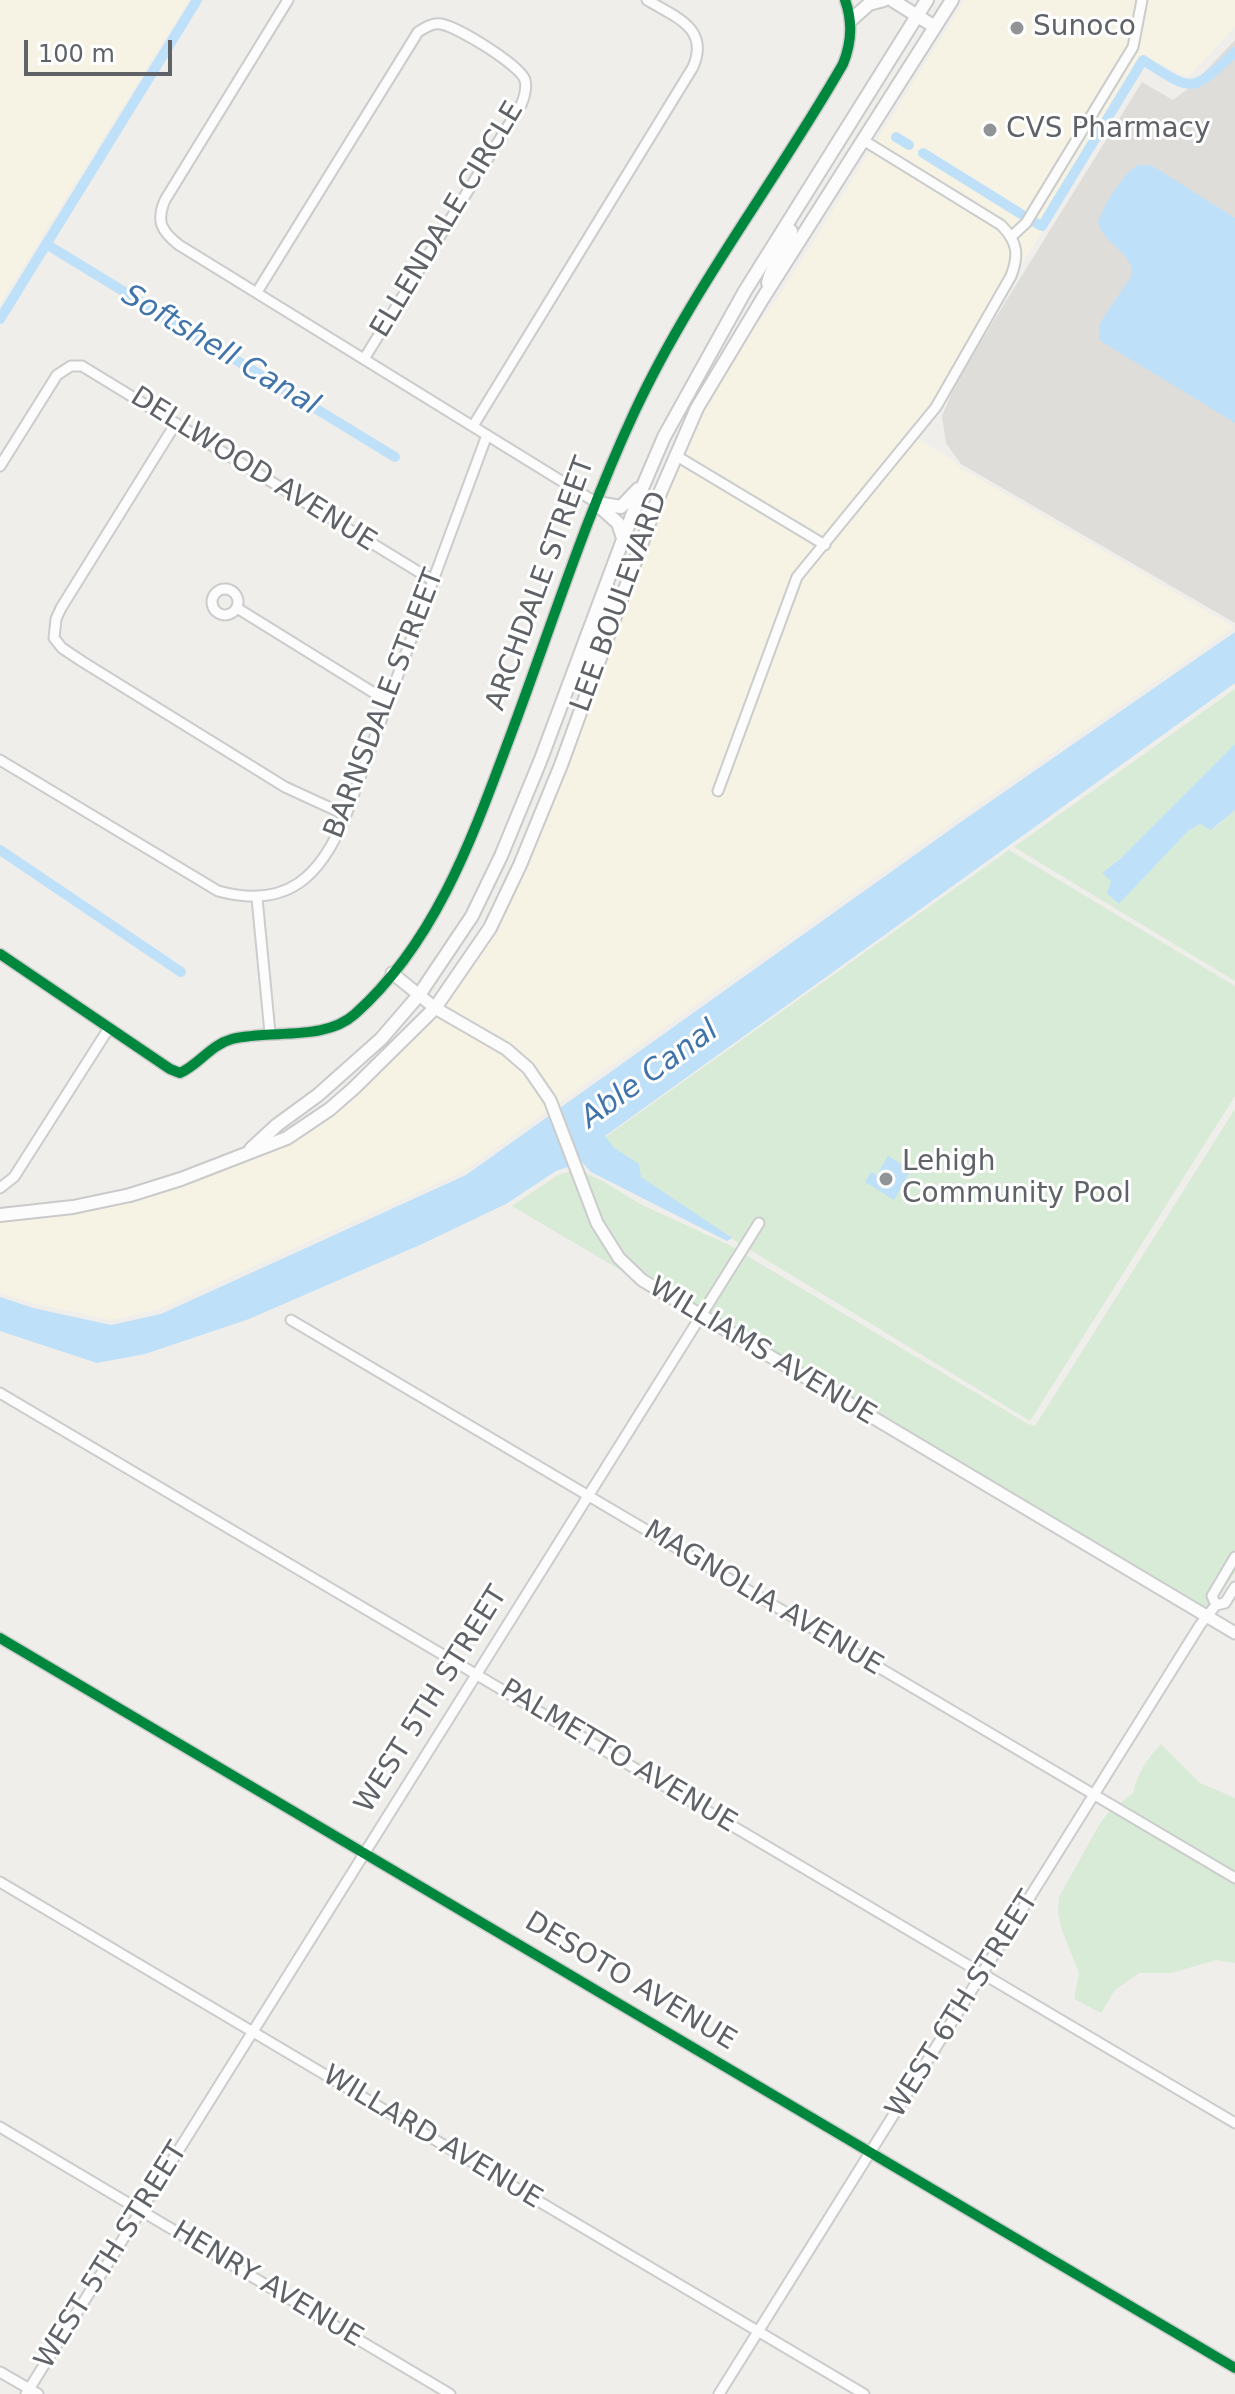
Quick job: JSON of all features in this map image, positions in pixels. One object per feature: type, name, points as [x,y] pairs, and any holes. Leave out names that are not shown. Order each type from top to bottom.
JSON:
[{"type":"main road","points":[[851,20],[869,4],[884,0]]},
{"type":"main road","points":[[892,0],[935,27]]},
{"type":"main road","name":"LEE BOULEVARD","points":[[0,1215],[73,1207],[130,1195],[287,1138],[330,1109],[435,1008],[474,954],[502,907],[561,765],[675,455],[697,408],[952,0]]},
{"type":"main road","points":[[925,1],[943,14]]},
{"type":"main road","name":"LEE BOULEVARD","points":[[246,1154],[381,1039],[419,995],[457,941],[483,896],[541,759],[659,448],[702,364],[925,1]]},
{"type":"main road","points":[[770,287],[767,282],[790,238],[794,216]]},
{"type":"main road","points":[[659,448],[675,455]]},
{"type":"main road","points":[[597,503],[624,506],[645,480]]},
{"type":"main road","points":[[597,503],[618,523],[623,539]]},
{"type":"main road","points":[[592,680],[584,672],[609,602],[606,582]]},
{"type":"street","points":[[288,0],[165,200],[159,213],[159,224],[167,236],[179,245],[597,503]]},
{"type":"street","points":[[473,426],[700,51],[698,38],[689,27],[647,0]]},
{"type":"street","name":"ARCHDALE STREET","points":[[109,1028],[180,1073],[217,1045],[242,1037],[337,1025],[355,1014],[392,973],[439,906],[459,869],[629,424],[667,350],[843,64],[850,40],[851,20],[845,0]]},
{"type":"street","points":[[1012,236],[1026,223],[1124,64],[1137,32],[1142,0]]},
{"type":"street","name":"ELLENDALE CIRCLE","points":[[257,292],[418,32],[438,23],[491,52],[517,69],[525,81],[521,105],[364,359]]},
{"type":"street","points":[[718,791],[797,577],[936,407],[1017,261],[1012,236],[990,218],[863,140]]},
{"type":"street","name":"DELLWOOD AVENUE","points":[[0,466],[57,375],[71,366],[92,371],[432,580]]},
{"type":"street","points":[[176,423],[61,608],[54,638],[62,648],[83,662],[285,787],[346,815]]},
{"type":"street","name":"BARNSDALE STREET","points":[[257,898],[298,883],[317,868],[334,844],[487,435]]},
{"type":"street","points":[[675,455],[825,545]]},
{"type":"street","points":[[237,608],[387,701]]},
{"type":"street","points":[[0,760],[205,886],[232,895],[257,898],[270,1033]]},
{"type":"street","points":[[0,954],[109,1028],[14,1177],[0,1188]]},
{"type":"street","name":"WILLIAMS AVENUE","points":[[392,973],[435,1008],[517,1057],[528,1068],[550,1100],[597,1223],[619,1258],[642,1280],[1235,1633]]},
{"type":"street","name":"WEST 5TH STREET","points":[[31,2392],[141,2210],[759,1223]]},
{"type":"street","name":"MAGNOLIA AVENUE","points":[[291,1320],[1235,1878]]},
{"type":"street","name":"PALMETTO AVENUE","points":[[0,1393],[1235,2123]]},
{"type":"street","points":[[1235,1557],[1212,1596],[1216,1605],[1225,1603],[1235,1587]]},
{"type":"street","name":"WEST 6TH STREET","points":[[719,2394],[1200,1625],[1216,1605]]},
{"type":"street","name":"DESOTO AVENUE","points":[[0,1638],[1235,2368]]},
{"type":"street","name":"WILLARD AVENUE","points":[[0,1882],[864,2394]]},
{"type":"street","name":"HENRY AVENUE","points":[[0,2127],[450,2394]]},
{"type":"street","points":[[0,2372],[31,2392]]},
{"type":"shaded area","points":[[0,0],[189,0],[0,304]]},
{"type":"shaded area","points":[[965,0],[1235,0],[1235,27],[1188,77],[1148,58],[1132,89],[913,436],[953,460],[959,467],[1234,627],[965,813],[557,1104],[548,1085],[521,1053],[443,1007],[494,931],[525,868],[600,680],[652,527],[702,411],[743,341],[778,298]]},
{"type":"shaded area","points":[[1235,40],[1235,623],[961,464],[946,443],[942,416],[957,380],[1142,82],[1173,100],[1189,88]]},
{"type":"shaded area","points":[[437,1015],[503,1053],[524,1071],[548,1110],[464,1171],[159,1309],[111,1320],[0,1293],[0,1222],[132,1200],[290,1143],[358,1093]]},
{"type":"green space","points":[[1235,689],[1235,744],[1120,859],[1102,873],[1112,881],[1119,904],[1189,830],[1200,824],[1212,830],[1235,810],[1235,981],[1014,847]]},
{"type":"green space","points":[[1009,850],[1235,986],[1235,1096],[1030,1421],[587,1150]]},
{"type":"green space","points":[[1235,1109],[1235,1572],[1210,1612],[645,1276],[606,1226],[581,1168],[640,1204],[729,1245],[1035,1426]]},
{"type":"green space","points":[[571,1171],[594,1226],[608,1251],[627,1274],[512,1206],[558,1175]]},
{"type":"green space","points":[[1161,1744],[1200,1783],[1235,1798],[1235,1963],[1216,1960],[1171,1973],[1139,1973],[1115,1990],[1101,2013],[1074,1999],[1079,1973],[1061,1928],[1059,1897],[1099,1825],[1108,1813],[1133,1793],[1144,1766]]},
{"type":"water","points":[[1138,165],[1150,165],[1235,218],[1235,423],[1099,340],[1099,324],[1132,275],[1128,260],[1106,237],[1098,222],[1114,190]]},
{"type":"water","name":"Able Canal","points":[[1235,632],[1235,683],[605,1136],[613,1147],[639,1164],[641,1177],[732,1238],[727,1241],[591,1172],[582,1162],[556,1171],[506,1204],[422,1244],[249,1319],[145,1354],[97,1363],[0,1331],[0,1297],[33,1308],[111,1325],[161,1314],[466,1175],[968,817]]},
{"type":"water","points":[[1235,744],[1235,810],[1211,830],[1200,824],[1189,830],[1119,904],[1107,893],[1111,881],[1102,873],[1120,859]]},
{"type":"water","name":"Lehigh Community Pool","points":[[888,1156],[911,1170],[894,1200],[865,1182],[871,1172],[877,1175]]},
{"type":"waterway","points":[[0,319],[197,0]]},
{"type":"waterway","points":[[1036,223],[1042,226],[1143,60],[1172,78],[1191,84],[1209,75],[1235,52]]},
{"type":"waterway","points":[[896,137],[909,145]]},
{"type":"waterway","points":[[923,153],[1021,214]]},
{"type":"waterway","name":"Softshell Canal","points":[[46,244],[395,457]]},
{"type":"waterway","points":[[0,850],[181,972]]},
{"type":"cycle path","points":[[0,954],[180,1073],[232,1039],[312,1032],[342,1023],[384,985],[431,919],[467,847],[600,492],[634,413],[681,323],[843,64],[850,32],[845,0]]},
{"type":"cycle path","points":[[0,1638],[1235,2368]]},
{"type":"place","name":"Sunoco","points":[[1017,28]]},
{"type":"place","name":"CVS Pharmacy","points":[[990,130]]},
{"type":"place","name":"Lehigh Community Pool","points":[[886,1179]]}]
